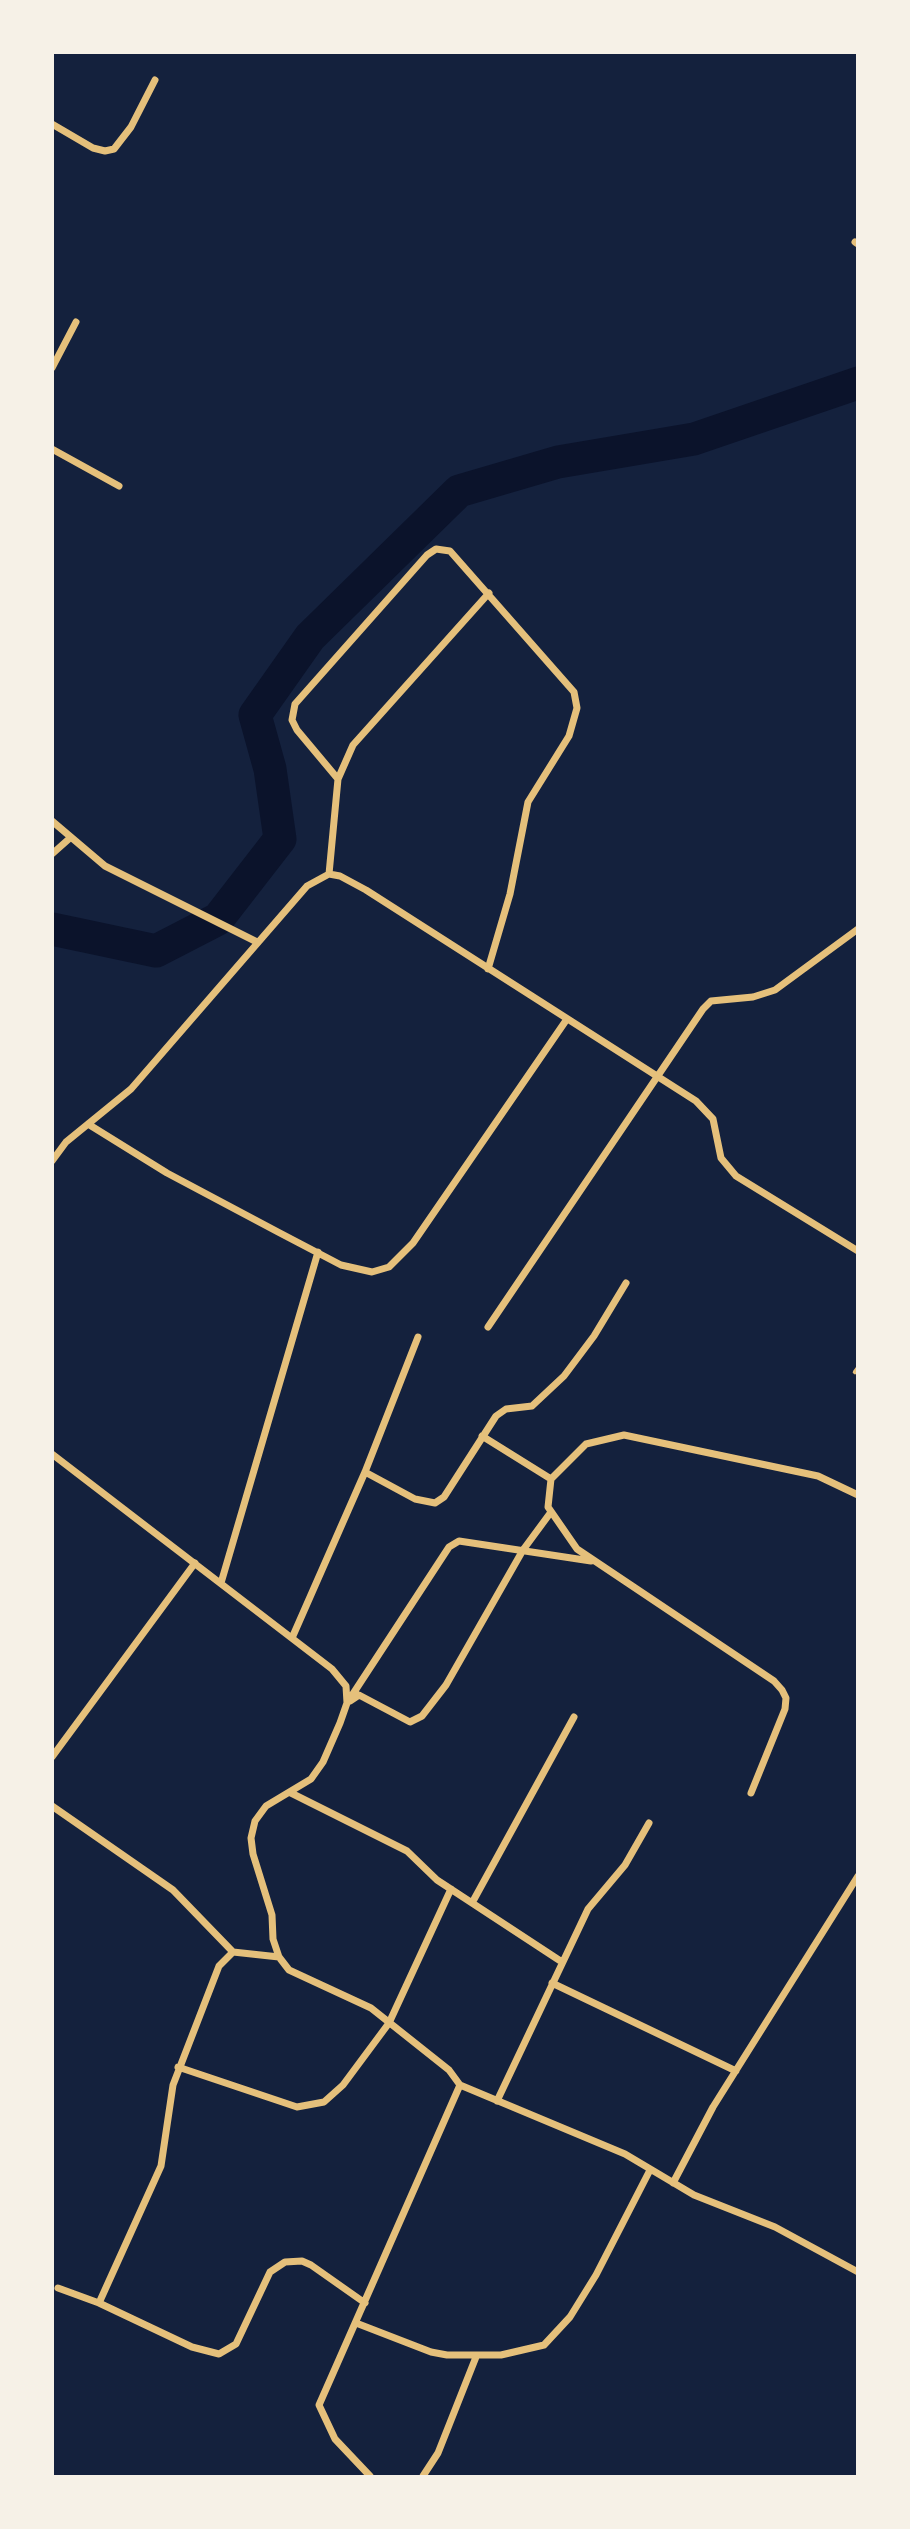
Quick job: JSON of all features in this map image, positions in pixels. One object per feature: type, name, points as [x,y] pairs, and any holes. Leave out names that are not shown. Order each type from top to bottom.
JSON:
[{"type":"street","points":[[52,124],[93,148],[105,151],[114,149],[131,127],[155,80]]},
{"type":"street","points":[[52,368],[76,322]]},
{"type":"street","points":[[52,449],[119,486]]},
{"type":"street","points":[[338,779],[292,720],[300,695],[427,555],[436,549],[444,549],[456,555],[574,692],[577,708],[569,736],[528,802],[507,906],[488,969]]},
{"type":"street","points":[[329,874],[338,779],[353,744],[489,593]]},
{"type":"street","points":[[52,821],[105,866],[257,942]]},
{"type":"street","points":[[52,854],[70,838]]},
{"type":"street","points":[[52,1161],[66,1142],[131,1089],[307,886],[329,874],[355,883],[707,1110],[716,1131],[721,1158],[736,1176],[858,1251]]},
{"type":"street","points":[[488,1327],[655,1077],[711,1002],[753,997],[775,990],[858,929]]},
{"type":"street","points":[[88,1124],[167,1173],[341,1265],[372,1272],[389,1267],[402,1258],[567,1019]]},
{"type":"street","points":[[221,1583],[318,1252]]},
{"type":"street","points":[[365,1472],[415,1499],[435,1503],[444,1497],[496,1416],[506,1409],[532,1406],[564,1376],[594,1336],[626,1283]]},
{"type":"street","points":[[292,1638],[365,1472],[418,1338]]},
{"type":"street","points":[[751,1793],[785,1709],[786,1698],[782,1690],[774,1681],[577,1549],[548,1507],[551,1479],[586,1444],[624,1435],[818,1476],[858,1495]]},
{"type":"street","points":[[482,1436],[551,1479]]},
{"type":"street","points":[[52,1454],[332,1669],[346,1686],[347,1703]]},
{"type":"street","points":[[347,1703],[359,1695],[410,1722],[422,1716],[446,1685],[523,1550],[551,1512]]},
{"type":"street","points":[[593,1561],[459,1541],[449,1547],[347,1703],[323,1762],[311,1779],[266,1806],[255,1821],[251,1838],[253,1854],[272,1915],[273,1940],[279,1957],[289,1970],[370,2008],[449,2070],[460,2085],[625,2154],[694,2195],[775,2227],[858,2272]]},
{"type":"street","points":[[52,1757],[195,1563]]},
{"type":"street","points":[[472,1903],[574,1717]]},
{"type":"street","points":[[291,1793],[407,1851],[451,1889],[562,1962]]},
{"type":"street","points":[[52,1806],[173,1890],[233,1952],[279,1957]]},
{"type":"street","points":[[497,2101],[588,1909],[625,1865],[649,1822]]},
{"type":"street","points":[[673,2183],[713,2107],[858,1876]]},
{"type":"street","points":[[178,2067],[283,2104],[312,2107],[324,2102],[343,2085],[389,2023],[451,1889]]},
{"type":"street","points":[[99,2303],[161,2166],[178,2067],[219,1966],[233,1952]]},
{"type":"street","points":[[552,1983],[736,2071]]},
{"type":"street","points":[[370,2476],[335,2440],[319,2405],[460,2085]]},
{"type":"street","points":[[356,2323],[431,2352],[476,2357],[535,2349],[553,2338],[596,2275],[650,2169]]},
{"type":"street","points":[[58,2288],[99,2303],[192,2347],[219,2354],[236,2344],[270,2272],[285,2262],[302,2261],[312,2265],[365,2303]]},
{"type":"street","points":[[424,2476],[438,2453],[476,2357]]},
{"type":"waterway","points":[[52,929],[156,951],[218,919],[280,839],[270,769],[255,715],[310,637],[459,491],[558,462],[694,439],[858,383]]}]
